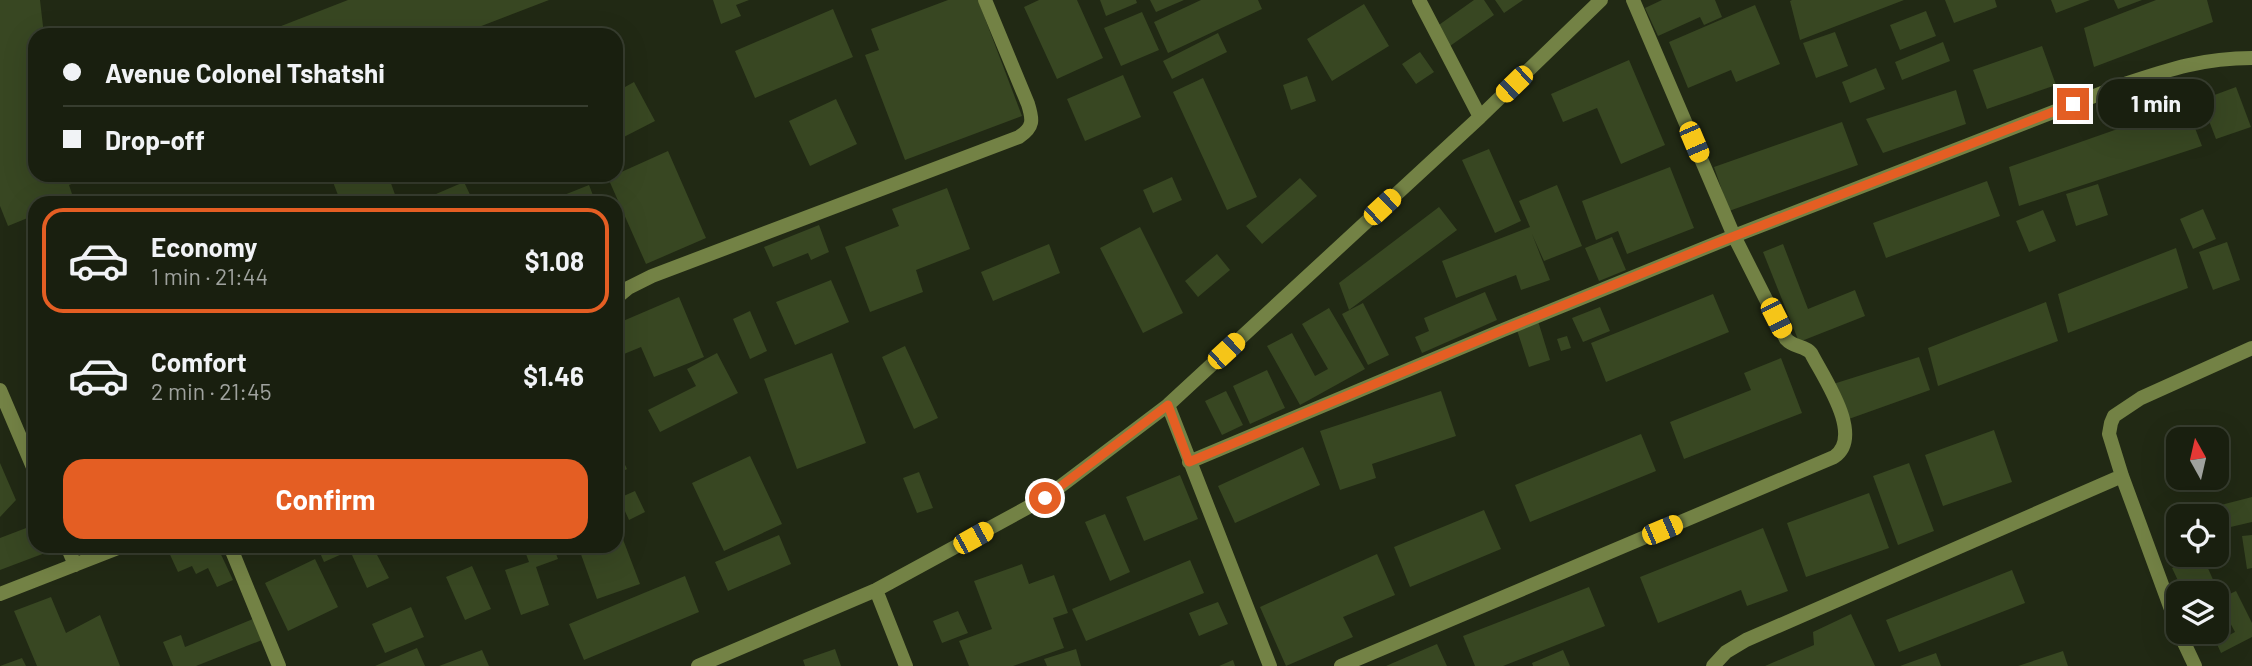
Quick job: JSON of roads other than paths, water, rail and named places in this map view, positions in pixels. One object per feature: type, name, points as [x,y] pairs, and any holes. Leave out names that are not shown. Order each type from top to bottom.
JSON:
[{"type":"street","points":[[623,293],[652,276],[1025,133],[1031,126],[1028,104],[985,0]]},
{"type":"street","points":[[1419,0],[1480,117]]},
{"type":"street","points":[[698,666],[876,590],[1045,498],[1168,405],[1480,117],[1601,0]]},
{"type":"street","points":[[1341,666],[1840,453],[1846,442],[1842,415],[1811,353],[1807,348],[1790,344],[1786,339],[1734,236],[1633,0]]},
{"type":"street","points":[[1189,462],[1734,236],[2125,84],[2188,64],[2221,58],[2252,58]]},
{"type":"street","points":[[2166,596],[2109,434],[2114,416],[2141,398],[2252,348]]},
{"type":"street","points":[[0,390],[28,456]]},
{"type":"street","points":[[1168,405],[1270,666]]},
{"type":"street","points":[[1713,666],[1726,652],[1746,640],[2122,476]]},
{"type":"street","points":[[70,553],[75,565]]},
{"type":"street","points":[[0,594],[105,553]]},
{"type":"street","points":[[233,553],[279,666]]},
{"type":"street","points":[[876,590],[906,666]]},
{"type":"street","points":[[2185,644],[2195,666]]}]
